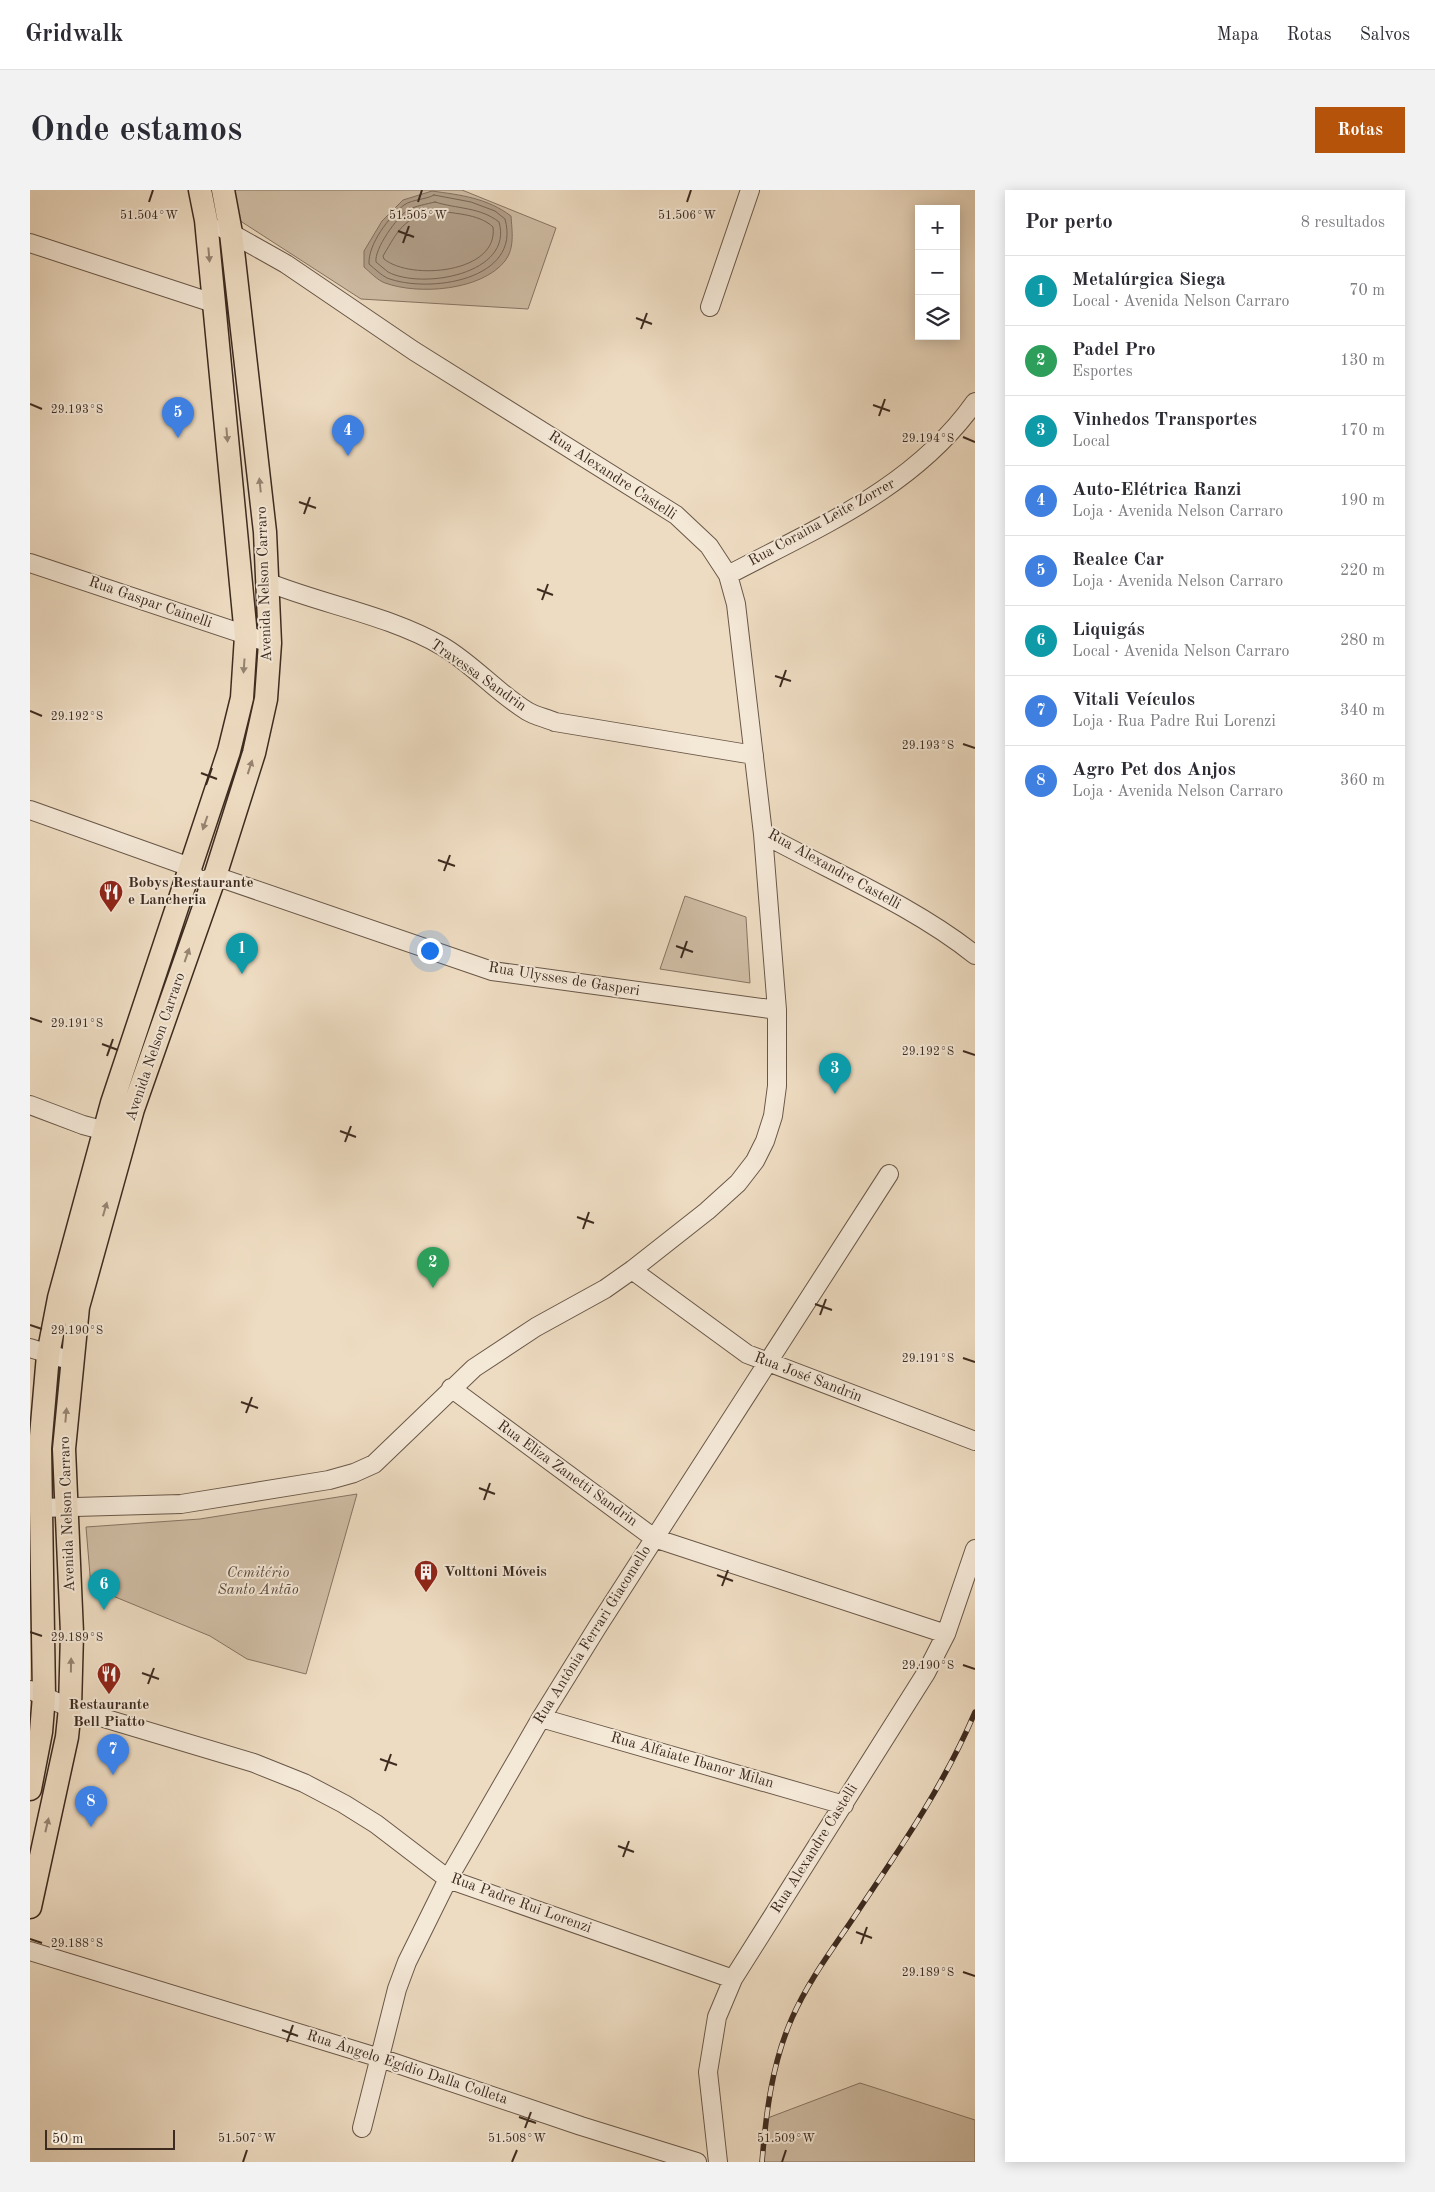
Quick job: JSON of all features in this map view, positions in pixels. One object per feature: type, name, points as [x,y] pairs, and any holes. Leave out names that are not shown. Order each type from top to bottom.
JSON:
[{"type":"main road","name":"Avenida Nelson Carraro","points":[[30,1907],[67,1737],[70,1708],[72,1633],[64,1449],[78,1307],[98,1235],[115,1134],[112,1103],[229,751],[242,698],[246,636],[242,574],[206,220],[200,190]]},
{"type":"main road","name":"Avenida Nelson Carraro","points":[[30,1789],[41,1732],[37,1693],[40,1508],[39,1351],[59,1298],[76,1233],[115,1134],[133,1109],[215,876],[254,753],[266,699],[270,643],[265,532],[231,233],[223,190]]},
{"type":"main road","points":[[225,411],[252,406]]},
{"type":"main road","points":[[242,574],[267,582]]},
{"type":"main road","points":[[112,1103],[133,1109]]},
{"type":"main road","points":[[76,1233],[98,1235]]},
{"type":"main road","points":[[40,1448],[64,1449]]},
{"type":"street","points":[[710,307],[750,190]]},
{"type":"street","name":"Rua Alexandre Castelli","points":[[206,220],[286,264],[414,351],[676,515],[709,546],[728,575],[736,604],[762,834],[912,913],[957,940],[975,955]]},
{"type":"street","points":[[30,242],[213,303]]},
{"type":"street","name":"Rua Coraina Leite Zorrer","points":[[728,575],[848,512],[904,477],[957,428],[975,402]]},
{"type":"street","name":"Rua Gaspar Cainelli","points":[[30,562],[270,643]]},
{"type":"street","name":"Travessa Sandrin","points":[[267,582],[305,597],[359,612],[442,646],[528,712],[555,722],[754,755]]},
{"type":"street","name":"Rua Ulysses de Gasperi","points":[[30,810],[190,867],[196,879],[205,880],[215,876],[492,971],[777,1010]]},
{"type":"street","points":[[40,1508],[181,1504],[329,1480],[354,1473],[374,1464],[451,1388],[474,1368],[536,1327],[605,1289],[707,1211],[738,1183],[755,1161],[765,1141],[773,1116],[777,1086],[777,1010],[762,834]]},
{"type":"street","points":[[30,1105],[83,1125],[115,1134]]},
{"type":"street","name":"Rua Antônia Ferrari Giacomello","points":[[362,2128],[397,1989],[448,1879],[541,1718],[654,1538],[889,1174]]},
{"type":"street","name":"Rua José Sandrin","points":[[632,1270],[747,1354],[768,1364],[975,1440]]},
{"type":"street","points":[[39,1351],[72,1361]]},
{"type":"street","name":"Rua Eliza Zanetti Sandrin","points":[[451,1388],[654,1538],[946,1634]]},
{"type":"street","name":"Rua Alexandre Castelli","points":[[718,2162],[708,2072],[717,2018],[733,1979],[926,1673],[946,1634],[975,1549]]},
{"type":"street","name":"Rua Padre Rui Lorenzi","points":[[37,1693],[70,1708],[236,1758],[304,1783],[344,1804],[376,1824],[448,1879],[733,1979]]},
{"type":"street","name":"Rua Alfaiate Ibanor Milan","points":[[541,1718],[844,1805]]},
{"type":"street","name":"Rua Ângelo Egídio Dalla Colleta","points":[[30,1951],[380,2058],[581,2126],[698,2162]]},
{"type":"green space","points":[[224,190],[462,190],[556,228],[528,309],[361,299],[228,213]]},
{"type":"green space","points":[[685,896],[746,917],[750,983],[660,969]]},
{"type":"green space","name":"Cemitério Santo Antão","points":[[357,1494],[306,1674],[247,1659],[210,1636],[91,1587],[86,1527],[200,1519]]},
{"type":"green space","points":[[860,2083],[975,2120],[975,2162],[763,2162],[765,2119]]},
{"type":"water","points":[[432,191],[483,201],[511,216],[512,239],[508,256],[494,271],[481,279],[448,288],[414,289],[382,282],[364,267],[364,251],[382,221],[403,200]]},
{"type":"railway","points":[[762,2162],[775,2070],[785,2035],[799,2003],[938,1787],[964,1738],[975,1712]]},
{"type":"place","name":"Realce Car","points":[[178,438]]},
{"type":"place","name":"Auto-Elétrica Ranzi","points":[[348,456]]},
{"type":"place","name":"Bobys Restaurante e Lancheria","points":[[111,913]]},
{"type":"place","name":"Metalúrgica Siega","points":[[242,974]]},
{"type":"place","name":"Vinhedos Transportes","points":[[835,1094]]},
{"type":"place","name":"Padel Pro","points":[[433,1288]]},
{"type":"place","name":"Volttoni Móveis","points":[[426,1593]]},
{"type":"place","name":"Liquigás","points":[[104,1610]]},
{"type":"place","name":"Restaurante Bell Piatto","points":[[109,1695]]},
{"type":"place","name":"Vitali Veículos","points":[[113,1775]]},
{"type":"place","name":"Agro Pet dos Anjos","points":[[91,1827]]}]
